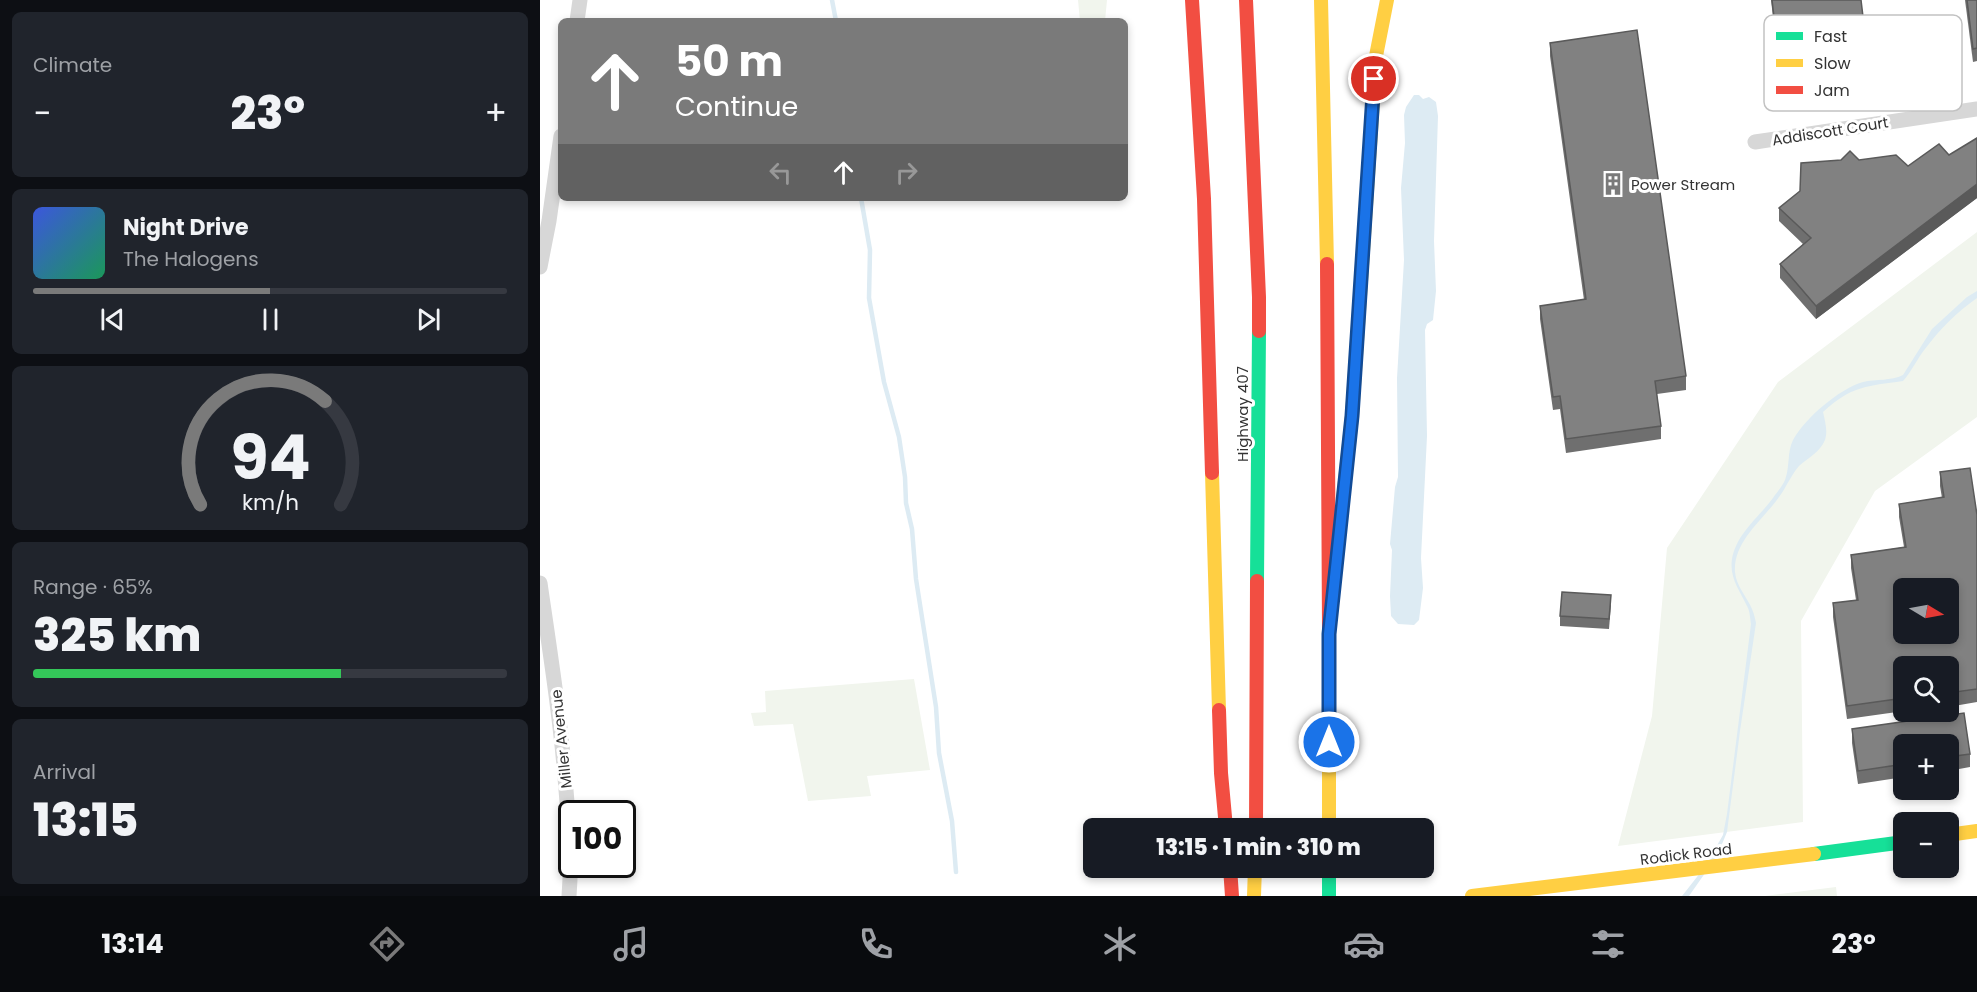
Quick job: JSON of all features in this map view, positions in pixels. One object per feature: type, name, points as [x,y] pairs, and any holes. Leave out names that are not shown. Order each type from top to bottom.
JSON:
[{"type":"main road","points":[[1192,0],[1204,199],[1221,773],[1225,818]]},
{"type":"main road","name":"Highway 407","points":[[1246,0],[1259,297],[1256,818]]},
{"type":"main road","points":[[1321,0],[1328,317],[1329,818]]},
{"type":"main road","points":[[1329,634],[1352,416],[1376,56],[1387,0]]},
{"type":"main road","points":[[1959,834],[1977,831]]},
{"type":"main road","name":"Rodick Road","points":[[1472,896],[1893,843]]},
{"type":"main road","points":[[1231,878],[1232,896]]},
{"type":"main road","points":[[1254,878],[1254,896]]},
{"type":"main road","points":[[1329,878],[1329,896]]},
{"type":"street","points":[[577,18],[580,0]]},
{"type":"street","name":"Addiscott Court","points":[[1755,142],[1977,109]]},
{"type":"street","points":[[540,267],[558,157]]},
{"type":"street","name":"Miller Avenue","points":[[540,583],[563,740],[570,835],[569,896]]},
{"type":"shaded area","points":[[1078,0],[1107,0],[1105,18],[1080,18]]},
{"type":"shaded area","points":[[1414,95],[1419,95],[1423,99],[1429,97],[1436,102],[1438,116],[1434,241],[1436,291],[1433,320],[1427,324],[1425,330],[1427,436],[1421,558],[1423,588],[1419,620],[1414,625],[1398,624],[1391,616],[1392,550],[1390,544],[1398,477],[1397,378],[1404,260],[1401,188],[1405,143],[1404,115]]},
{"type":"shaded area","points":[[1977,232],[1977,417],[1875,491],[1801,621],[1803,822],[1618,846],[1652,716],[1667,548],[1778,382]]},
{"type":"shaded area","points":[[1977,291],[1977,298],[1937,335],[1903,381],[1879,384],[1851,392],[1823,412],[1826,433],[1823,444],[1799,466],[1782,493],[1744,540],[1739,550],[1736,577],[1752,609],[1756,623],[1727,832],[1717,856],[1689,896],[1682,896],[1704,868],[1723,835],[1727,814],[1751,624],[1748,608],[1732,572],[1735,549],[1744,533],[1783,484],[1787,475],[1791,445],[1798,431],[1824,405],[1844,391],[1863,382],[1903,375],[1932,329],[1967,297]]},
{"type":"shaded area","points":[[914,679],[930,770],[867,776],[871,796],[808,801],[793,724],[754,726],[751,713],[766,712],[765,691]]},
{"type":"shaded area","points":[[1836,887],[1837,896],[1765,896]]},
{"type":"building","points":[[1772,0],[1861,0],[1863,15],[1774,15]]},
{"type":"building","points":[[1967,0],[1977,0],[1977,48],[1973,49]]},
{"type":"building","name":"Power Stream","points":[[1637,30],[1686,376],[1655,381],[1661,426],[1566,439],[1560,396],[1553,397],[1540,306],[1586,299],[1550,43]]},
{"type":"building","points":[[1977,138],[1977,184],[1816,306],[1780,264],[1811,238],[1779,208],[1800,191],[1801,163],[1841,160],[1850,151],[1859,160],[1896,155],[1908,166],[1939,144],[1949,155]]},
{"type":"building","points":[[1970,468],[1977,515],[1977,689],[1959,691],[1959,656],[1893,656],[1893,700],[1847,706],[1833,603],[1858,600],[1851,555],[1906,547],[1899,504],[1944,497],[1940,472]]},
{"type":"building","points":[[1562,592],[1611,595],[1609,619],[1560,616]]},
{"type":"building","points":[[1964,713],[1970,754],[1959,756],[1959,734],[1893,734],[1893,766],[1858,771],[1852,729],[1901,722],[1959,722],[1959,714]]},
{"type":"waterway","points":[[832,0],[835,18]]},
{"type":"waterway","points":[[862,201],[870,250],[869,298],[884,382],[899,437],[906,503],[912,529],[916,579],[936,707],[939,753],[952,821],[956,872]]},
{"type":"traffic: fast","points":[[1257,581],[1259,331]]},
{"type":"traffic: fast","points":[[1814,854],[1893,843]]},
{"type":"traffic: fast","points":[[1329,878],[1329,896]]},
{"type":"traffic: slow","points":[[1321,0],[1327,264]]},
{"type":"traffic: slow","points":[[1343,499],[1352,416],[1376,56],[1387,0]]},
{"type":"traffic: slow","points":[[1212,473],[1219,710]]},
{"type":"traffic: slow","points":[[1329,629],[1329,818]]},
{"type":"traffic: slow","points":[[1959,833],[1977,831]]},
{"type":"traffic: slow","points":[[1472,896],[1814,854]]},
{"type":"traffic: slow","points":[[1254,896],[1255,878]]},
{"type":"traffic: jam","points":[[1192,0],[1204,199],[1212,473]]},
{"type":"traffic: jam","points":[[1246,0],[1259,331]]},
{"type":"traffic: jam","points":[[1327,264],[1329,629]]},
{"type":"traffic: jam","points":[[1256,818],[1257,581]]},
{"type":"traffic: jam","points":[[1219,710],[1225,818]]},
{"type":"traffic: jam","points":[[1231,878],[1232,896]]},
{"type":"place","name":"Power Stream","points":[[1613,184]]},
{"type":"route","points":[[1329,742],[1329,634],[1352,416],[1374,79]]}]
